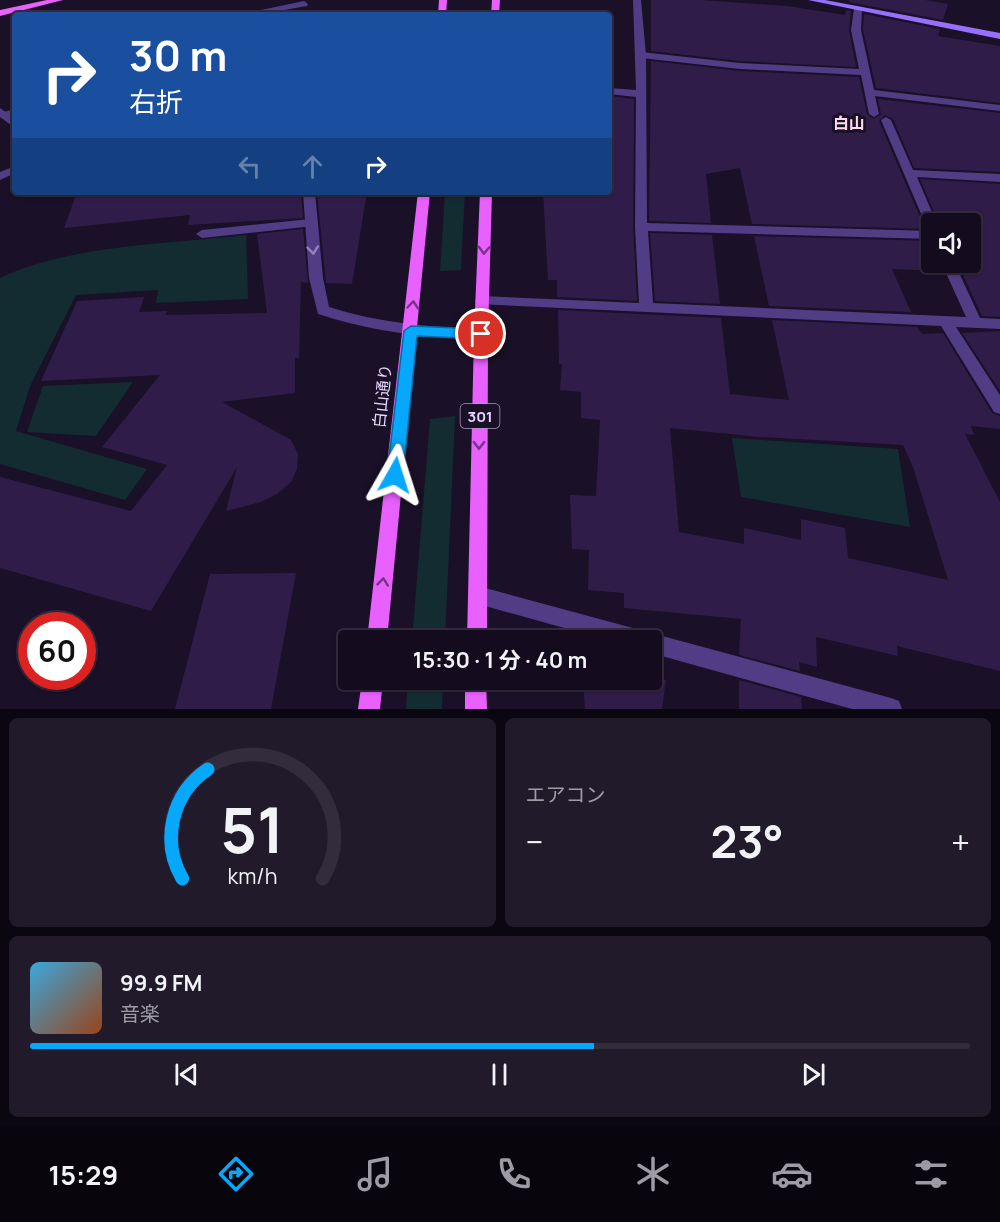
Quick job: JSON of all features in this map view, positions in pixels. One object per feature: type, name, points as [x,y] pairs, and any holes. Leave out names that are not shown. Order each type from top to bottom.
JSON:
[{"type":"main road","points":[[0,13],[58,0]]},
{"type":"main road","name":"白山通り","points":[[378,630],[424,195]]},
{"type":"main road","name":"301","points":[[477,630],[481,334],[486,195]]},
{"type":"main road","points":[[369,709],[372,690]]},
{"type":"main road","points":[[476,690],[476,709]]},
{"type":"street","points":[[637,0],[641,55],[641,227],[646,308]]},
{"type":"street","points":[[812,0],[840,3],[858,9],[1000,36]]},
{"type":"street","points":[[255,12],[302,2]]},
{"type":"street","points":[[858,9],[856,30],[874,114]]},
{"type":"street","points":[[641,55],[740,66],[865,72]]},
{"type":"street","points":[[612,91],[641,94]]},
{"type":"street","points":[[869,92],[1000,108]]},
{"type":"street","points":[[886,120],[926,213]]},
{"type":"street","points":[[909,173],[1000,178]]},
{"type":"street","points":[[309,195],[316,278],[323,310],[352,321],[411,331],[481,334]]},
{"type":"street","points":[[202,234],[310,223]]},
{"type":"street","points":[[641,227],[921,235]]},
{"type":"street","points":[[952,273],[975,322]]},
{"type":"street","points":[[482,301],[1000,324]]},
{"type":"street","points":[[945,321],[1000,408]]},
{"type":"street","points":[[478,595],[606,630]]},
{"type":"street","points":[[662,646],[891,709]]},
{"type":"green space","points":[[445,195],[465,195],[461,270],[440,271]]},
{"type":"green space","points":[[246,235],[248,299],[156,303],[158,290],[76,295],[30,386],[16,431],[147,469],[125,500],[0,464],[0,278],[27,267],[88,252]]},
{"type":"green space","points":[[133,382],[96,436],[27,432],[43,386]]},
{"type":"green space","points":[[455,416],[445,630],[413,630],[430,419]]},
{"type":"green space","points":[[732,438],[898,449],[910,527],[741,497]]},
{"type":"green space","points":[[407,690],[443,690],[442,709],[406,709]]},
{"type":"building","points":[[651,0],[701,0],[787,6],[845,15],[846,10],[851,11],[849,30],[856,67],[740,61],[651,51]]},
{"type":"building","points":[[849,0],[925,0],[948,4],[943,20],[849,2]]},
{"type":"building","points":[[864,14],[940,29],[938,36],[1000,46],[1000,103],[876,88],[863,30]]},
{"type":"building","points":[[651,61],[740,71],[859,77],[867,114],[873,119],[881,115],[878,99],[1000,113],[1000,172],[914,168],[893,119],[885,115],[879,121],[921,220],[921,229],[752,224],[740,168],[706,174],[711,223],[649,221]]},
{"type":"building","points":[[612,96],[634,99],[633,227],[637,301],[557,297],[557,280],[548,280],[543,195],[612,195]]},
{"type":"building","points":[[920,179],[1000,184],[1000,317],[982,316],[962,273],[981,273],[981,213],[934,213]]},
{"type":"building","points":[[76,195],[301,195],[303,218],[188,225],[190,215],[64,228]]},
{"type":"building","points":[[317,195],[367,195],[352,284],[326,283]]},
{"type":"building","points":[[303,229],[308,283],[301,282],[299,358],[295,358],[295,393],[222,402],[291,440],[298,454],[297,469],[291,482],[277,494],[261,502],[226,511],[237,467],[151,611],[0,568],[0,477],[131,511],[167,465],[102,447],[160,375],[41,381],[77,301],[144,297],[139,312],[167,311],[166,315],[267,313],[257,234]]},
{"type":"building","points":[[650,233],[712,235],[720,304],[655,301]]},
{"type":"building","points":[[754,236],[921,241],[921,270],[892,269],[911,312],[769,306]]},
{"type":"building","points":[[558,310],[721,318],[730,394],[789,400],[772,320],[917,327],[922,334],[943,333],[992,413],[1000,416],[1000,429],[971,426],[974,435],[965,434],[1000,502],[1000,671],[897,646],[898,656],[816,637],[817,667],[799,662],[800,671],[739,655],[741,619],[624,608],[624,593],[588,590],[589,550],[572,549],[570,495],[596,496],[600,420],[581,418],[581,392],[560,390],[562,364],[559,364]],"holes":[[[670,428],[760,437],[903,445],[913,467],[948,580],[848,558],[845,528],[801,519],[801,540],[744,528],[744,544],[679,532]]]},
{"type":"building","points":[[1000,331],[1000,391],[962,333]]},
{"type":"building","points":[[296,573],[271,709],[175,709],[210,574]]},
{"type":"building","points":[[662,680],[666,680],[662,709],[585,709],[584,690],[662,690]]},
{"type":"building","points":[[739,680],[801,697],[802,709],[739,709]]},
{"type":"district","name":"白山","points":[[849,123]]},
{"type":"route","points":[[395,475],[411,331],[481,334]]}]
